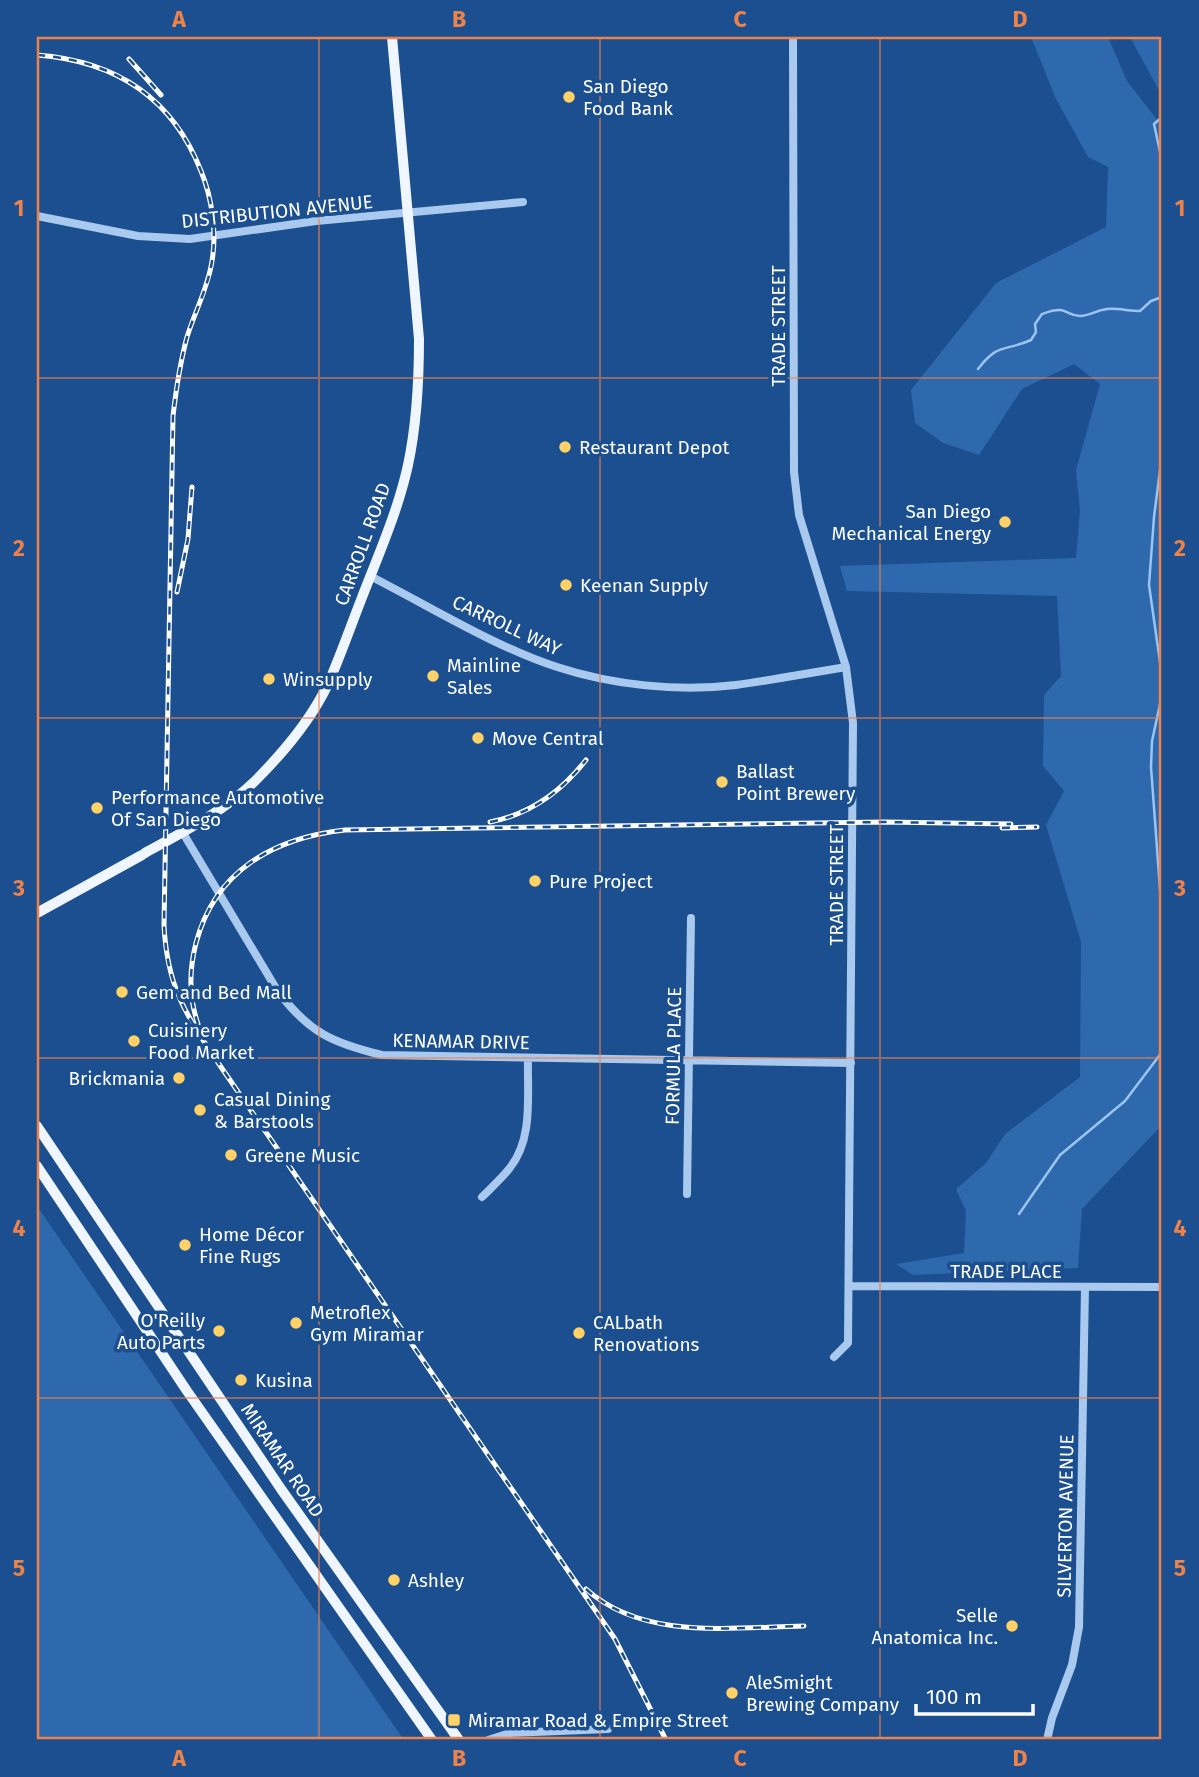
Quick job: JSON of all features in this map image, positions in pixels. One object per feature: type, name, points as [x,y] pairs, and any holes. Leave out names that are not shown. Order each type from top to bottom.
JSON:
[{"type":"main road","name":"CARROLL ROAD","points":[[37,913],[183,833],[231,801],[253,783],[282,751],[305,721],[327,685],[396,509],[408,465],[417,410],[419,339],[392,37]]},
{"type":"main road","name":"MIRAMAR ROAD","points":[[37,1126],[294,1507],[459,1740]]},
{"type":"main road","name":"MIRAMAR ROAD","points":[[37,1166],[187,1391],[432,1740]]},
{"type":"street","name":"TRADE STREET","points":[[793,37],[794,472],[799,515],[846,667],[853,723],[848,1343],[834,1357]]},
{"type":"street","name":"DISTRIBUTION AVENUE","points":[[37,216],[138,236],[190,239],[316,220],[523,202]]},
{"type":"street","name":"CARROLL WAY","points":[[370,576],[521,653],[558,667],[608,680],[677,687],[733,685],[846,667]]},
{"type":"street","name":"KENAMAR DRIVE","points":[[183,833],[277,990],[294,1013],[318,1032],[347,1046],[382,1055],[851,1063]]},
{"type":"street","name":"FORMULA PLACE","points":[[687,1194],[691,918]]},
{"type":"street","points":[[482,1197],[510,1168],[521,1150],[527,1132],[528,1058]]},
{"type":"street","name":"TRADE PLACE","points":[[849,1286],[1162,1287]]},
{"type":"street","name":"SILVERTON AVENUE","points":[[1047,1740],[1052,1718],[1072,1665],[1079,1627],[1085,1287]]},
{"type":"street","points":[[488,1740],[510,1732],[608,1729]]},
{"type":"shaded area","points":[[1031,37],[1108,37],[1127,81],[1162,126],[1162,1125],[1082,1209],[1078,1268],[913,1275],[896,1264],[964,1253],[966,1211],[956,1189],[986,1163],[1005,1134],[1080,1077],[1081,942],[1046,825],[1064,791],[1043,766],[1044,695],[1061,676],[1057,596],[847,591],[840,566],[1076,558],[1080,511],[1076,470],[1100,384],[1074,364],[1022,389],[979,455],[943,443],[915,423],[911,390],[996,283],[1106,227],[1108,167],[1088,157],[1056,99]]},
{"type":"shaded area","points":[[1130,37],[1162,37],[1162,96]]},
{"type":"shaded area","points":[[37,1206],[399,1733],[404,1740],[37,1740]]},
{"type":"waterway","points":[[1162,117],[1154,124],[1162,161]]},
{"type":"waterway","points":[[978,369],[997,351],[1031,340],[1036,332],[1035,324],[1042,314],[1059,310],[1080,316],[1107,309],[1140,311],[1151,301],[1162,297]]},
{"type":"waterway","points":[[1162,455],[1149,585],[1161,669],[1162,695],[1152,741],[1151,767],[1162,916]]},
{"type":"waterway","points":[[1019,1214],[1060,1155],[1125,1101],[1162,1052]]},
{"type":"railway","points":[[37,55],[91,65],[137,87],[157,103],[189,145],[205,181],[211,204],[214,238],[210,271],[187,337],[173,416],[164,925],[174,985],[189,1017],[221,1067],[615,1639],[666,1740]]},
{"type":"railway","points":[[129,59],[161,95]]},
{"type":"railway","points":[[177,592],[188,539],[192,487]]},
{"type":"railway","points":[[490,822],[519,813],[544,800],[566,782],[586,760]]},
{"type":"railway","points":[[198,1024],[191,984],[192,963],[205,918],[217,896],[251,862],[271,850],[319,834],[345,830],[885,822],[1011,824]]},
{"type":"railway","points":[[1002,828],[1037,827]]},
{"type":"railway","points":[[586,1589],[609,1606],[634,1617],[661,1624],[719,1628],[804,1626]]},
{"type":"place","name":"San Diego Food Bank","points":[[569,97]]},
{"type":"place","name":"Restaurant Depot","points":[[565,447]]},
{"type":"place","name":"San Diego Mechanical Energy","points":[[1005,522]]},
{"type":"place","name":"Keenan Supply","points":[[566,585]]},
{"type":"place","name":"Mainline Sales","points":[[433,676]]},
{"type":"place","name":"Winsupply","points":[[269,679]]},
{"type":"place","name":"Move Central","points":[[478,738]]},
{"type":"place","name":"Ballast Point Brewery","points":[[722,782]]},
{"type":"place","name":"Performance Automotive Of San Diego","points":[[97,808]]},
{"type":"place","name":"Pure Project","points":[[535,881]]},
{"type":"place","name":"Gem and Bed Mall","points":[[122,992]]},
{"type":"place","name":"Cuisinery Food Market","points":[[134,1041]]},
{"type":"place","name":"Brickmania","points":[[179,1078]]},
{"type":"place","name":"Casual Dining & Barstools","points":[[200,1110]]},
{"type":"place","name":"Greene Music","points":[[231,1155]]},
{"type":"place","name":"Home Décor Fine Rugs","points":[[185,1245]]},
{"type":"place","name":"Metroflex Gym Miramar","points":[[296,1323]]},
{"type":"place","name":"O'Reilly Auto Parts","points":[[219,1331]]},
{"type":"place","name":"CALbath Renovations","points":[[579,1333]]},
{"type":"place","name":"Kusina","points":[[241,1380]]},
{"type":"place","name":"Ashley","points":[[394,1580]]},
{"type":"place","name":"Selle Anatomica Inc.","points":[[1012,1626]]},
{"type":"place","name":"AleSmight Brewing Company","points":[[732,1693]]},
{"type":"place","name":"Miramar Road & Empire Street","points":[[454,1720]]}]
